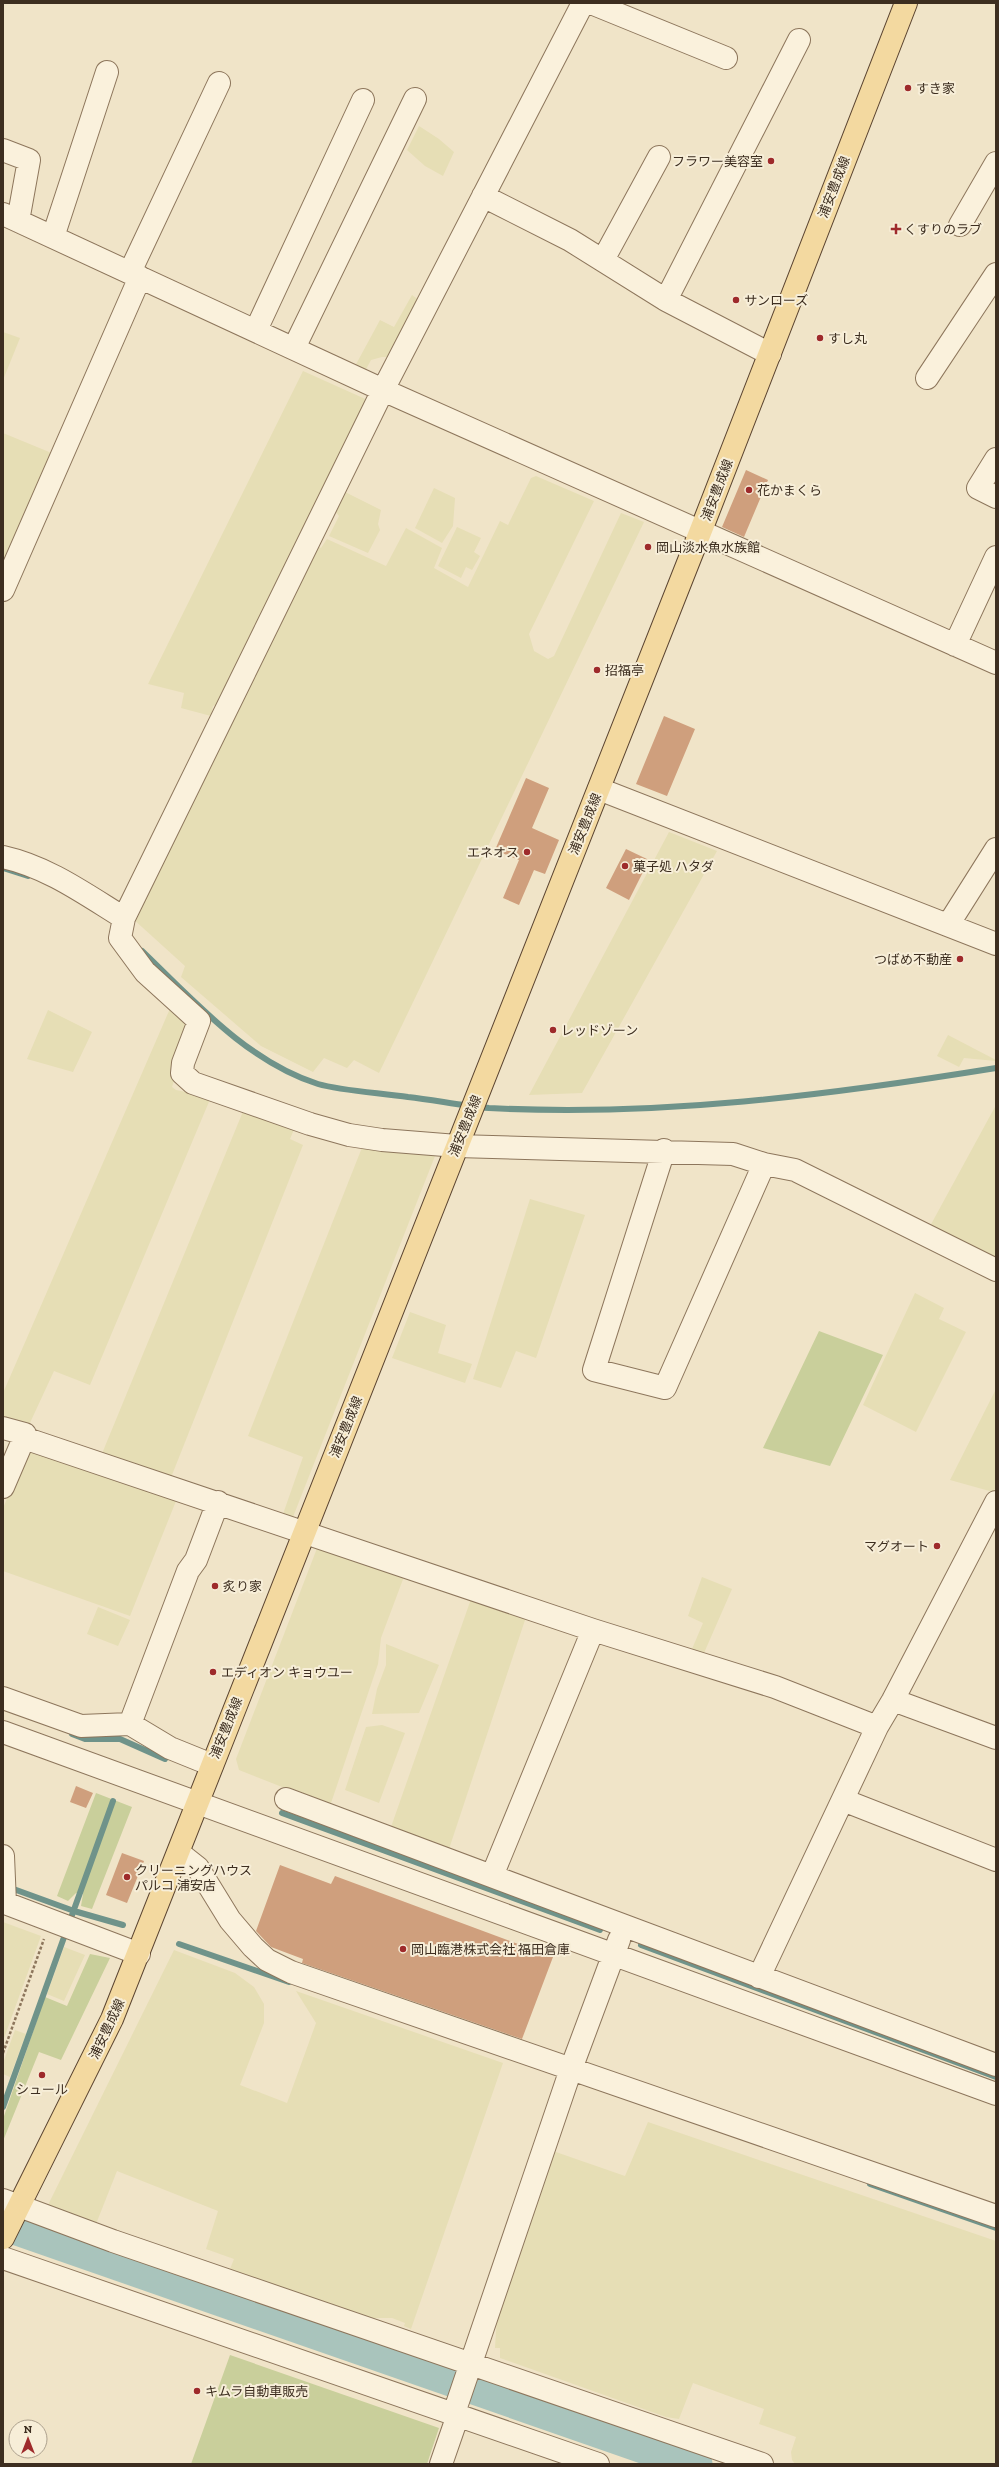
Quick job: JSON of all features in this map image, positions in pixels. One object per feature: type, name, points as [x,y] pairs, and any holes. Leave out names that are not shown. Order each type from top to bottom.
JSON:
[{"type":"main road","name":"浦安豊成線","points":[[3,2237],[13,2206],[112,2020],[139,1954],[304,1532],[599,789],[906,3]]},
{"type":"street","points":[[122,925],[383,390],[583,3]]},
{"type":"street","points":[[591,3],[726,58]]},
{"type":"street","points":[[666,300],[799,40]]},
{"type":"street","points":[[53,237],[108,72]]},
{"type":"street","points":[[3,590],[135,274],[219,83]]},
{"type":"street","points":[[294,348],[415,99]]},
{"type":"street","points":[[256,330],[363,100]]},
{"type":"street","points":[[3,150],[29,160],[10,217],[383,390],[996,663]]},
{"type":"street","points":[[603,260],[659,156]]},
{"type":"street","points":[[960,225],[996,163]]},
{"type":"street","points":[[483,196],[570,240],[666,300],[770,354]]},
{"type":"street","points":[[926,378],[996,274]]},
{"type":"street","points":[[996,459],[978,488],[996,497]]},
{"type":"street","points":[[955,645],[996,557]]},
{"type":"street","points":[[599,789],[996,944]]},
{"type":"street","points":[[948,925],[996,850]]},
{"type":"street","points":[[3,857],[28,862],[70,884],[122,925],[131,955],[145,972],[199,1021],[183,1063],[182,1073],[193,1083],[310,1124],[349,1135],[382,1140],[457,1146],[664,1150],[733,1154],[764,1164],[795,1170],[996,1270]]},
{"type":"street","points":[[664,1150],[594,1370],[665,1388],[764,1164]]},
{"type":"street","points":[[3,1428],[25,1434],[3,1487]]},
{"type":"street","points":[[24,1438],[218,1502],[593,1630],[775,1687],[877,1727]]},
{"type":"street","points":[[130,1724],[188,1572],[196,1560],[218,1502]]},
{"type":"street","points":[[759,1977],[877,1727],[893,1700],[996,1502]]},
{"type":"street","points":[[492,1876],[593,1630]]},
{"type":"street","points":[[3,1698],[81,1726],[130,1724],[170,1748],[212,1765]]},
{"type":"street","points":[[893,1700],[996,1738]]},
{"type":"street","points":[[3,1732],[996,2094]]},
{"type":"street","points":[[286,1799],[996,2065]]},
{"type":"street","points":[[843,1800],[996,1860]]},
{"type":"street","points":[[179,1853],[198,1868],[230,1920],[268,1960],[292,1972],[996,2216]]},
{"type":"street","points":[[4,1875],[5,1903],[139,1954]]},
{"type":"street","points":[[441,2464],[469,2369],[571,2069],[625,1926]]},
{"type":"street","points":[[13,2206],[469,2369],[762,2464]]},
{"type":"street","points":[[3,2258],[457,2408],[598,2464]]},
{"type":"path","points":[[3,2053],[45,1938]]},
{"type":"shaded area","points":[[419,126],[439,139],[454,152],[443,176],[425,166],[407,150]]},
{"type":"shaded area","points":[[412,295],[419,300],[391,357],[382,357],[371,360],[364,373],[354,368],[380,320],[394,327]]},
{"type":"shaded area","points":[[3,332],[20,338],[3,380]]},
{"type":"shaded area","points":[[303,371],[372,402],[218,710],[216,705],[213,706],[211,716],[181,708],[184,693],[148,684]]},
{"type":"shaded area","points":[[3,433],[54,454],[3,568]]},
{"type":"shaded area","points":[[536,476],[594,501],[529,634],[534,651],[548,659],[554,656],[621,513],[644,522],[379,1073],[354,1060],[347,1068],[324,1058],[313,1072],[261,1046],[181,977],[185,966],[132,918],[315,545],[321,548],[327,539],[386,566],[406,528],[442,548],[434,568],[468,587],[500,521],[508,525],[531,478]]},
{"type":"shaded area","points":[[434,488],[455,498],[453,526],[442,543],[415,528]]},
{"type":"shaded area","points":[[343,491],[381,510],[378,524],[380,530],[368,553],[329,536],[339,516],[334,510]]},
{"type":"shaded area","points":[[457,527],[481,538],[474,552],[480,556],[472,570],[466,567],[461,578],[438,566]]},
{"type":"shaded area","points":[[669,832],[717,851],[582,1093],[529,1095]]},
{"type":"shaded area","points":[[172,1004],[189,1022],[189,1033],[172,1087],[176,1090],[211,1097],[90,1385],[54,1371],[29,1425],[3,1417],[3,1393]]},
{"type":"shaded area","points":[[48,1010],[92,1032],[73,1072],[27,1059]]},
{"type":"shaded area","points":[[948,1035],[996,1061],[964,1058],[959,1067],[937,1056]]},
{"type":"shaded area","points":[[996,1105],[996,1262],[929,1228]]},
{"type":"shaded area","points":[[244,1109],[295,1127],[290,1139],[303,1145],[170,1480],[101,1456]]},
{"type":"shaded area","points":[[363,1145],[437,1151],[291,1522],[283,1514],[303,1457],[248,1436]]},
{"type":"shaded area","points":[[530,1199],[585,1215],[536,1358],[516,1351],[501,1388],[473,1379]]},
{"type":"shaded area","points":[[915,1293],[944,1308],[939,1319],[966,1332],[916,1432],[863,1405]]},
{"type":"shaded area","points":[[410,1312],[446,1325],[438,1353],[472,1364],[465,1383],[392,1358]]},
{"type":"shaded area","points":[[996,1389],[996,1487],[993,1492],[950,1480]]},
{"type":"shaded area","points":[[30,1446],[178,1496],[130,1616],[3,1571],[3,1508]]},
{"type":"shaded area","points":[[319,1543],[405,1574],[381,1638],[378,1664],[330,1806],[239,1770],[236,1759]]},
{"type":"shaded area","points":[[702,1577],[732,1589],[704,1653],[692,1649],[703,1623],[688,1616]]},
{"type":"shaded area","points":[[471,1599],[526,1617],[449,1849],[391,1827]]},
{"type":"shaded area","points":[[98,1607],[130,1620],[118,1646],[87,1634]]},
{"type":"shaded area","points":[[386,1644],[439,1665],[419,1713],[372,1714],[377,1689],[386,1665]]},
{"type":"shaded area","points":[[382,1725],[405,1733],[379,1803],[345,1790],[366,1727]]},
{"type":"shaded area","points":[[3,1922],[41,1936],[3,2041]]},
{"type":"shaded area","points":[[64,1947],[85,1955],[64,2001],[47,1994]]},
{"type":"shaded area","points":[[174,1950],[235,1973],[254,1987],[264,2004],[264,2023],[240,2085],[287,2103],[316,2023],[296,1991],[503,2063],[411,2329],[404,2326],[405,2323],[392,2318],[372,2318],[230,2269],[234,2259],[206,2249],[218,2211],[117,2171],[96,2224],[48,2205]]},
{"type":"shaded area","points":[[15,2030],[26,2034],[10,2077],[3,2074],[3,2063]]},
{"type":"shaded area","points":[[648,2122],[996,2241],[996,2464],[795,2464],[792,2460],[791,2452],[796,2437],[759,2424],[764,2409],[693,2383],[679,2419],[666,2417],[500,2358],[500,2348],[495,2348],[497,2315],[553,2151],[625,2176]]},
{"type":"green space","points":[[819,1331],[883,1355],[830,1466],[763,1448]]},
{"type":"green space","points":[[96,1793],[132,1807],[92,1909],[81,1906],[83,1894],[76,1893],[68,1901],[57,1896]]},
{"type":"green space","points":[[90,1954],[110,1958],[61,2060],[39,2052],[3,2141],[3,2119],[45,1997],[67,2006]]},
{"type":"green space","points":[[230,2355],[439,2428],[427,2464],[191,2464]]},
{"type":"building","points":[[746,470],[768,480],[744,537],[722,527]]},
{"type":"building","points":[[664,716],[695,729],[667,796],[636,784]]},
{"type":"building","points":[[526,778],[549,788],[532,828],[559,840],[545,874],[534,870],[519,905],[503,898],[519,860],[495,850]]},
{"type":"building","points":[[626,849],[649,860],[629,900],[606,888]]},
{"type":"building","points":[[76,1786],[93,1793],[86,1808],[70,1802]]},
{"type":"building","points":[[122,1853],[144,1861],[127,1903],[106,1895]]},
{"type":"building","name":"岡山臨港株式会社 福田倉庫","points":[[280,1865],[331,1884],[335,1876],[553,1957],[522,2039],[302,1963],[303,1959],[271,1947],[256,1931]]},
{"type":"waterway","points":[[3,868],[28,876]]},
{"type":"waterway","points":[[142,951],[223,1028],[268,1061],[292,1074],[318,1084],[350,1090],[489,1108],[553,1110],[616,1109],[744,1102],[870,1087],[996,1068]]},
{"type":"waterway","points":[[72,1734],[85,1739],[120,1739],[165,1759]]},
{"type":"waterway","points":[[3,2107],[113,1801]]},
{"type":"waterway","points":[[282,1813],[600,1930]]},
{"type":"waterway","points":[[8,1887],[74,1911],[123,1925]]},
{"type":"waterway","points":[[179,1944],[289,1982]]},
{"type":"waterway","points":[[641,1945],[996,2077]]},
{"type":"waterway","points":[[870,2184],[996,2228]]},
{"type":"waterway","points":[[3,2223],[695,2464]]},
{"type":"place","name":"すき家","points":[[908,88]]},
{"type":"place","name":"フラワー美容室","points":[[771,161]]},
{"type":"place","name":"くすりのラブ","points":[[896,229]]},
{"type":"place","name":"サンローズ","points":[[736,300]]},
{"type":"place","name":"すし丸","points":[[820,338]]},
{"type":"place","name":"花かまくら","points":[[749,490]]},
{"type":"place","name":"岡山淡水魚水族館","points":[[648,547]]},
{"type":"place","name":"招福亭","points":[[597,670]]},
{"type":"place","name":"エネオス","points":[[527,852]]},
{"type":"place","name":"菓子処 ハタダ","points":[[625,866]]},
{"type":"place","name":"つばめ不動産","points":[[960,959]]},
{"type":"place","name":"レッドゾーン","points":[[553,1030]]},
{"type":"place","name":"マグオート","points":[[937,1546]]},
{"type":"place","name":"炙り家","points":[[215,1586]]},
{"type":"place","name":"エディオン キョウユー","points":[[213,1672]]},
{"type":"place","name":"クリーニングハウス パルコ 浦安店","points":[[127,1877]]},
{"type":"place","name":"岡山臨港株式会社 福田倉庫","points":[[403,1949]]},
{"type":"place","name":"シュール","points":[[42,2075]]},
{"type":"place","name":"キムラ自動車販売","points":[[197,2391]]}]
